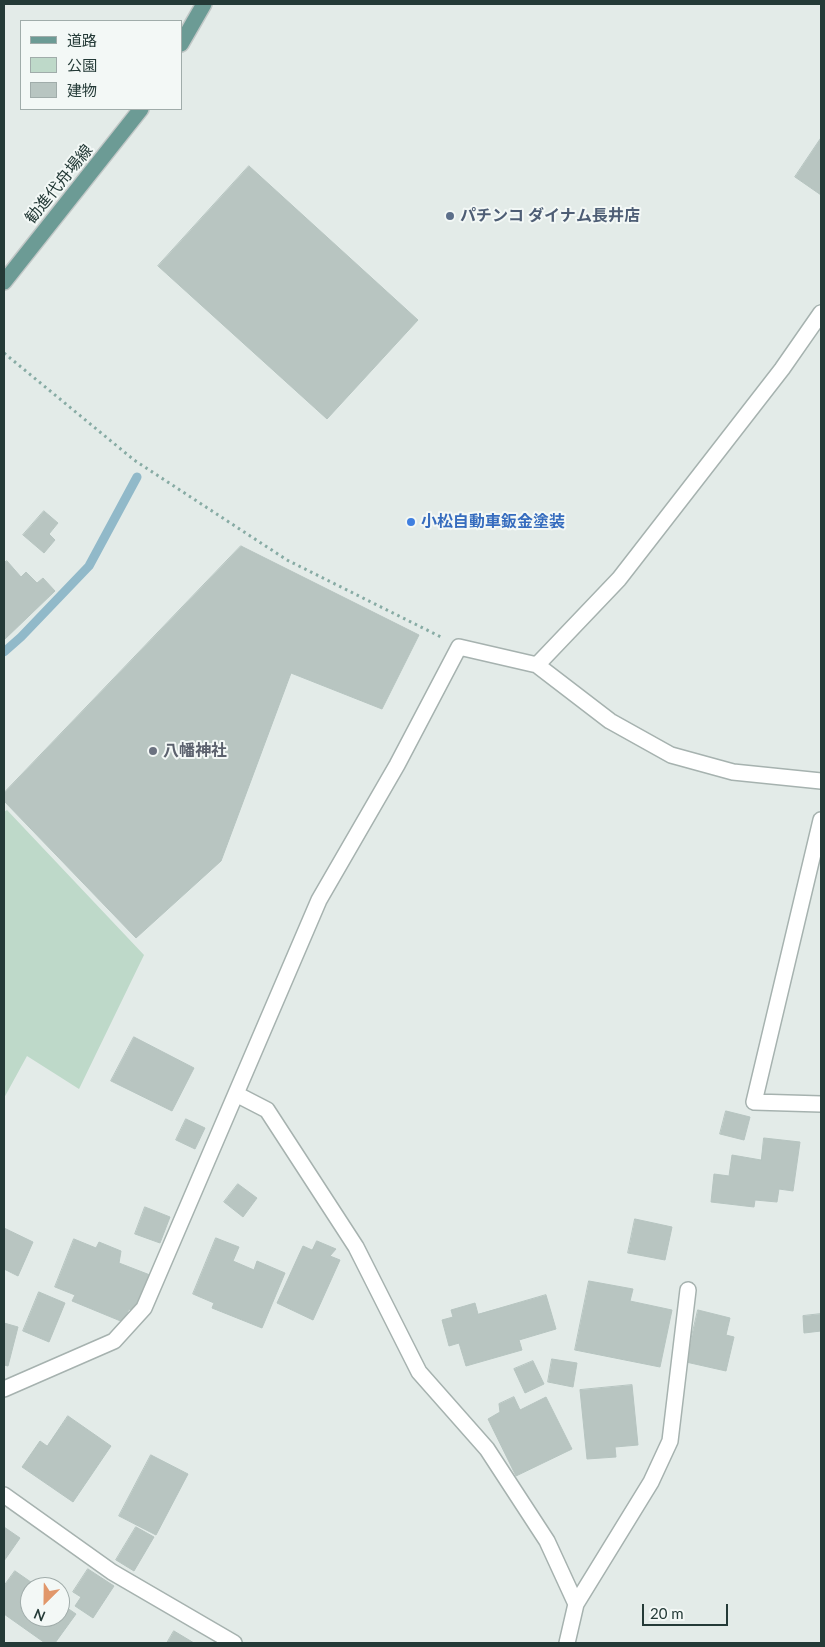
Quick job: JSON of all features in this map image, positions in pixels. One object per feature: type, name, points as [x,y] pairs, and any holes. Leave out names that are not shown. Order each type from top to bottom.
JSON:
[{"type":"main road","points":[[182,42],[204,4]]},
{"type":"main road","name":"勧進代舟場線","points":[[4,282],[140,110]]},
{"type":"street","points":[[537,665],[619,579],[782,369],[821,313]]},
{"type":"street","points":[[4,1389],[114,1341],[144,1308],[319,900],[397,765],[459,647],[537,665],[610,721],[671,755],[733,772],[821,781]]},
{"type":"street","points":[[821,820],[754,1102],[821,1104]]},
{"type":"street","points":[[236,1094],[267,1110],[356,1247],[419,1372],[487,1449],[547,1540],[576,1604]]},
{"type":"street","points":[[567,1643],[576,1604],[651,1482],[670,1441],[688,1290]]},
{"type":"street","points":[[4,1495],[112,1572],[234,1643]]},
{"type":"path","points":[[4,353],[134,460],[279,554],[459,647]]},
{"type":"green space","points":[[7,810],[144,955],[79,1089],[27,1056],[4,1098],[4,812]]},
{"type":"building","points":[[821,138],[821,195],[795,177]]},
{"type":"building","points":[[249,166],[418,320],[327,419],[158,266]]},
{"type":"building","points":[[44,511],[58,523],[49,534],[55,540],[44,553],[23,535]]},
{"type":"building","name":"八幡神社","points":[[241,546],[419,635],[382,709],[291,673],[221,861],[136,938],[4,801],[4,793]]},
{"type":"building","points":[[7,561],[21,577],[26,572],[37,583],[43,578],[55,591],[4,640],[4,563]]},
{"type":"building","points":[[134,1037],[194,1068],[172,1111],[111,1081]]},
{"type":"building","points":[[726,1111],[750,1117],[744,1140],[720,1134]]},
{"type":"building","points":[[186,1119],[205,1128],[195,1149],[176,1140]]},
{"type":"building","points":[[764,1138],[800,1142],[793,1191],[779,1189],[777,1202],[755,1200],[754,1207],[711,1202],[714,1174],[729,1176],[732,1155],[761,1160]]},
{"type":"building","points":[[238,1184],[257,1198],[243,1217],[224,1202]]},
{"type":"building","points":[[145,1207],[170,1217],[160,1243],[135,1234]]},
{"type":"building","points":[[635,1219],[672,1227],[665,1260],[628,1253]]},
{"type":"building","points":[[4,1228],[33,1242],[18,1276],[4,1269]]},
{"type":"building","points":[[216,1238],[239,1247],[233,1261],[254,1270],[257,1261],[285,1273],[262,1328],[212,1308],[214,1303],[193,1294]]},
{"type":"building","points":[[74,1239],[96,1248],[99,1242],[121,1251],[119,1263],[150,1275],[135,1312],[129,1309],[123,1322],[72,1301],[75,1295],[55,1287]]},
{"type":"building","points":[[317,1241],[336,1249],[330,1256],[340,1260],[313,1320],[277,1303],[303,1246],[312,1250]]},
{"type":"building","points":[[589,1281],[633,1289],[630,1301],[672,1310],[660,1367],[575,1350]]},
{"type":"building","points":[[39,1292],[65,1303],[49,1342],[23,1331]]},
{"type":"building","points":[[546,1295],[556,1329],[519,1340],[522,1350],[466,1366],[459,1343],[449,1346],[442,1320],[453,1317],[451,1310],[475,1303],[478,1314]]},
{"type":"building","points":[[698,1310],[730,1318],[726,1335],[734,1337],[726,1371],[686,1362]]},
{"type":"building","points":[[821,1314],[821,1331],[804,1333],[803,1316]]},
{"type":"building","points":[[4,1323],[18,1327],[8,1366],[4,1365]]},
{"type":"building","points":[[552,1359],[577,1363],[573,1387],[548,1382]]},
{"type":"building","points":[[533,1361],[544,1384],[525,1393],[514,1369]]},
{"type":"building","points":[[632,1385],[638,1445],[615,1447],[616,1457],[587,1459],[580,1390]]},
{"type":"building","points":[[514,1397],[520,1410],[546,1397],[572,1449],[516,1476],[488,1419],[500,1412],[499,1404]]},
{"type":"building","points":[[68,1416],[111,1446],[73,1502],[22,1467],[40,1441],[47,1446]]},
{"type":"building","points":[[151,1455],[188,1474],[156,1535],[119,1516]]},
{"type":"building","points":[[4,1527],[20,1538],[4,1561]]},
{"type":"building","points":[[136,1527],[154,1537],[134,1571],[116,1560]]},
{"type":"building","points":[[88,1569],[114,1586],[93,1618],[75,1606],[81,1597],[73,1592]]},
{"type":"building","points":[[15,1571],[24,1577],[20,1577],[20,1625],[4,1614],[4,1586]]},
{"type":"building","points":[[70,1610],[76,1614],[70,1622]]},
{"type":"building","points":[[22,1627],[67,1627],[55,1643],[45,1643]]},
{"type":"building","points":[[174,1631],[194,1643],[167,1643]]},
{"type":"waterway","points":[[4,652],[21,637],[89,566],[137,477]]},
{"type":"place","name":"パチンコ ダイナム長井店","points":[[450,216]]},
{"type":"place","name":"小松自動車鈑金塗装","points":[[411,522]]},
{"type":"place","name":"八幡神社","points":[[153,751]]}]
